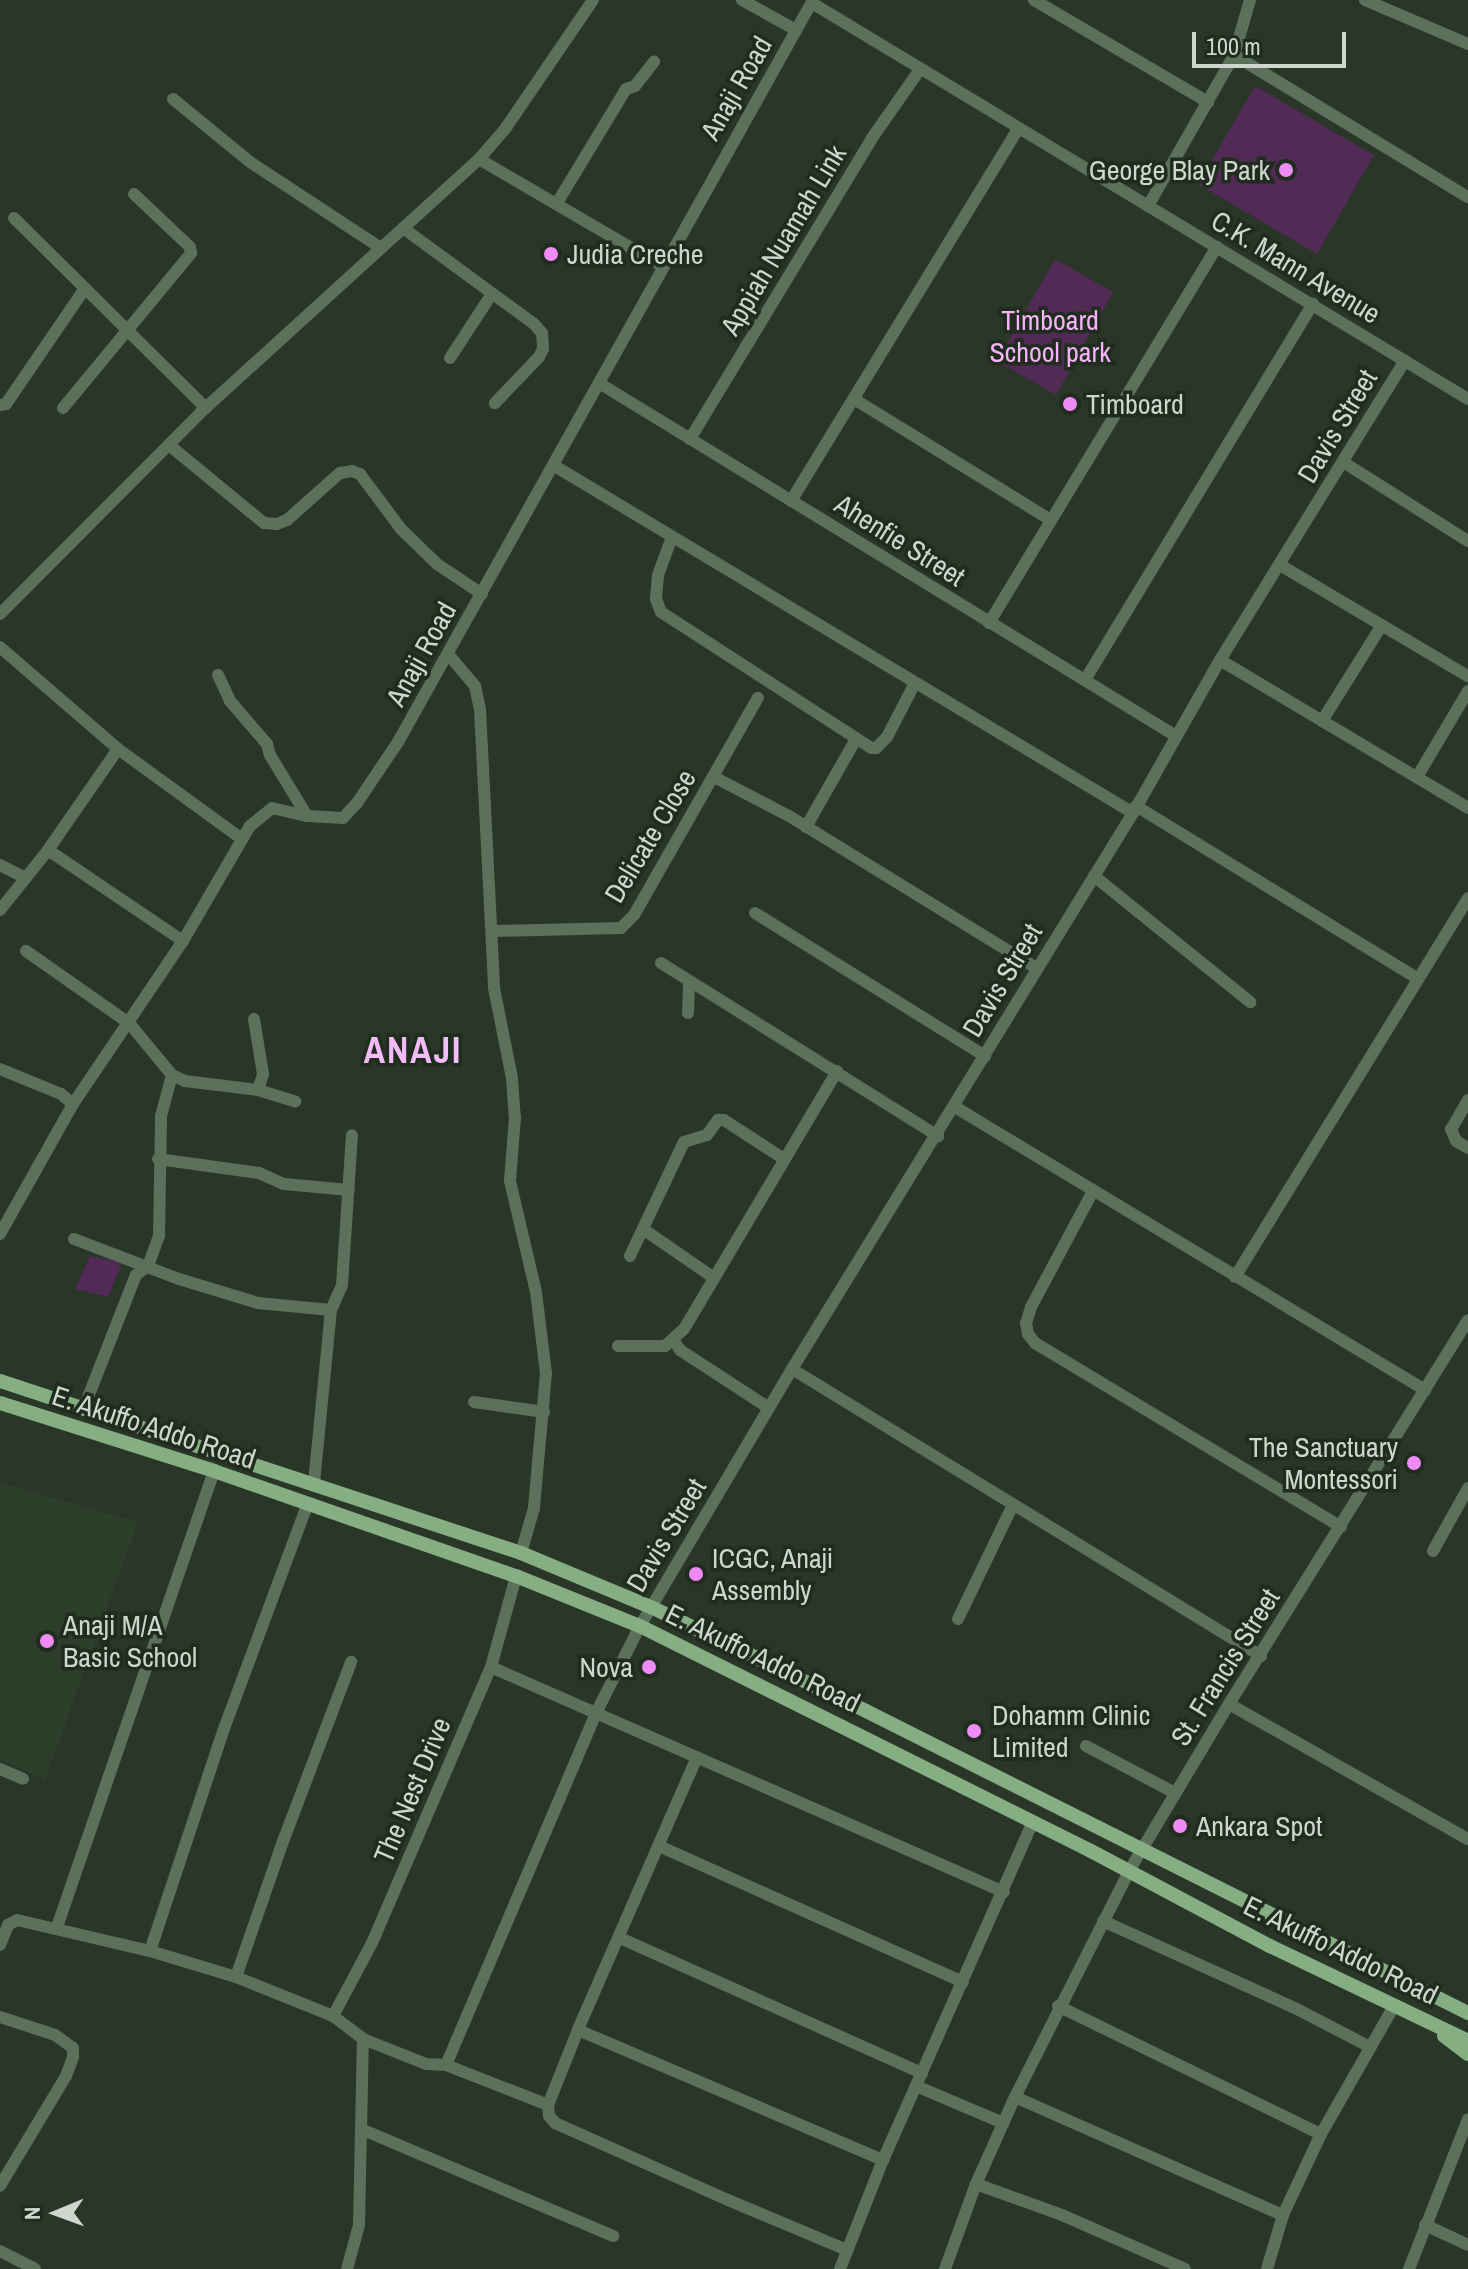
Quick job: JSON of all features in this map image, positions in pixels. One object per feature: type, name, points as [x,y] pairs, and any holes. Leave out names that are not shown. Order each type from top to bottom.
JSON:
[{"type":"main road","name":"E. Akuffo Addo Road","points":[[0,1381],[521,1553],[651,1607],[1468,2013]]},
{"type":"main road","name":"E. Akuffo Addo Road","points":[[0,1403],[214,1471],[516,1576],[640,1626],[1129,1871],[1270,1946],[1468,2041]]},
{"type":"main road","points":[[1425,2021],[1468,2054]]},
{"type":"street","points":[[0,614],[206,408],[479,159],[505,129],[593,0]]},
{"type":"street","points":[[742,0],[796,30]]},
{"type":"street","points":[[1034,0],[1208,102]]},
{"type":"street","points":[[1148,206],[1234,55],[1250,0]]},
{"type":"street","points":[[1365,0],[1468,43]]},
{"type":"street","name":"Anaji Road","points":[[0,1234],[73,1104],[183,941],[242,839],[260,814],[272,808],[338,820],[357,803],[398,742],[812,2]]},
{"type":"street","name":"C.K. Mann Avenue","points":[[812,2],[1468,399]]},
{"type":"street","points":[[1234,55],[1468,197]]},
{"type":"street","points":[[557,203],[626,89],[635,86],[654,62]]},
{"type":"street","name":"Appiah Nuamah Link","points":[[690,439],[872,138],[921,68]]},
{"type":"street","points":[[173,99],[250,162],[381,248]]},
{"type":"street","points":[[791,501],[1019,128]]},
{"type":"street","points":[[479,159],[662,266]]},
{"type":"street","points":[[63,408],[191,253],[190,247],[134,194]]},
{"type":"street","points":[[14,218],[206,408]]},
{"type":"street","points":[[403,228],[534,324],[544,341],[539,357],[495,403]]},
{"type":"street","points":[[989,623],[1217,247]]},
{"type":"street","points":[[0,405],[6,404],[85,288]]},
{"type":"street","points":[[450,358],[491,295]]},
{"type":"street","points":[[1085,680],[1313,304]]},
{"type":"street","name":"Davis Street","points":[[446,2065],[596,1713],[640,1626],[792,1369],[938,1136],[1036,968],[1134,810],[1220,660],[1405,360]]},
{"type":"street","name":"Ahenfie Street","points":[[599,383],[1176,736]]},
{"type":"street","points":[[854,399],[1051,520]]},
{"type":"street","points":[[169,445],[264,523],[287,520],[340,473],[352,471],[360,474],[419,547],[437,564],[482,594]]},
{"type":"street","points":[[1343,462],[1468,541]]},
{"type":"street","points":[[553,465],[915,683],[1418,979]]},
{"type":"street","points":[[672,537],[658,575],[656,599],[661,612],[856,739],[876,748],[887,737],[915,683]]},
{"type":"street","points":[[1280,565],[1468,676]]},
{"type":"street","points":[[1322,721],[1382,625]]},
{"type":"street","points":[[0,647],[118,749],[242,839]]},
{"type":"street","points":[[448,654],[475,686],[480,709],[494,988],[512,1078],[515,1117],[510,1181],[536,1292],[546,1373],[534,1508],[521,1553]]},
{"type":"street","points":[[1220,660],[1468,808]]},
{"type":"street","points":[[218,675],[230,701],[267,744],[270,755],[307,816]]},
{"type":"street","points":[[1417,777],[1468,691]]},
{"type":"street","name":"Delicate Close","points":[[492,931],[621,928],[634,915],[758,698]]},
{"type":"street","points":[[806,827],[856,739]]},
{"type":"street","points":[[0,910],[48,850],[118,749]]},
{"type":"street","points":[[714,777],[806,827],[1036,968]]},
{"type":"street","points":[[48,850],[183,941]]},
{"type":"street","points":[[0,865],[26,878]]},
{"type":"street","points":[[1094,876],[1250,1002]]},
{"type":"street","points":[[1235,1277],[1468,898]]},
{"type":"street","points":[[755,913],[985,1056]]},
{"type":"street","points":[[26,951],[129,1023],[172,1075],[185,1081],[258,1090],[295,1101]]},
{"type":"street","points":[[661,963],[938,1136]]},
{"type":"street","points":[[688,1013],[689,982]]},
{"type":"street","points":[[254,1019],[263,1074],[258,1090]]},
{"type":"street","points":[[0,1069],[61,1094],[73,1104]]},
{"type":"street","points":[[618,1346],[665,1346],[674,1341],[837,1071]]},
{"type":"street","points":[[83,1410],[136,1275],[148,1266],[159,1235],[161,1116],[172,1075]]},
{"type":"street","points":[[1468,1100],[1451,1129],[1456,1141],[1468,1148]]},
{"type":"street","points":[[955,1107],[1425,1390]]},
{"type":"street","points":[[630,1256],[684,1142],[707,1135],[718,1120],[724,1120],[784,1159]]},
{"type":"street","points":[[314,1483],[331,1310],[342,1285],[352,1135]]},
{"type":"street","points":[[158,1159],[259,1173],[284,1184],[349,1190]]},
{"type":"street","points":[[1093,1191],[1031,1307],[1026,1323],[1028,1334],[1035,1343],[1341,1527]]},
{"type":"street","points":[[643,1229],[714,1278]]},
{"type":"street","points":[[74,1239],[258,1303],[331,1310]]},
{"type":"street","name":"St. Francis Street","points":[[945,2269],[976,2184],[1015,2097],[1058,2006],[1129,1871],[1468,1320]]},
{"type":"street","points":[[674,1341],[680,1350],[769,1408]]},
{"type":"street","points":[[792,1369],[1012,1507],[1261,1656]]},
{"type":"street","points":[[474,1402],[544,1412]]},
{"type":"street","points":[[57,1927],[214,1471]]},
{"type":"street","points":[[1433,1551],[1468,1488]]},
{"type":"street","points":[[150,1951],[225,1726],[307,1505]]},
{"type":"street","points":[[958,1619],[1012,1507]]},
{"type":"street","name":"The Nest Drive","points":[[333,2016],[372,1943],[491,1667],[516,1576]]},
{"type":"street","points":[[236,1977],[282,1844],[351,1662]]},
{"type":"street","points":[[491,1667],[1004,1892]]},
{"type":"street","points":[[1229,1704],[1468,1839]]},
{"type":"street","points":[[1086,1746],[1175,1793]]},
{"type":"street","points":[[697,1757],[578,2030],[548,2105],[549,2116],[555,2123],[847,2250]]},
{"type":"street","points":[[0,1769],[23,1779]]},
{"type":"street","points":[[840,2269],[883,2160],[1032,1824]]},
{"type":"street","points":[[659,1846],[963,1982]]},
{"type":"street","points":[[1103,1921],[1295,2008],[1370,2047]]},
{"type":"street","points":[[0,1945],[12,1922],[57,1927],[150,1951],[236,1977],[333,2016],[363,2039],[426,2064],[446,2065],[548,2105]]},
{"type":"street","points":[[620,1938],[922,2073]]},
{"type":"street","points":[[1058,2006],[1321,2134]]},
{"type":"street","points":[[1267,2269],[1283,2215],[1321,2134],[1394,2006]]},
{"type":"street","points":[[0,2017],[55,2035],[73,2048],[66,2076],[0,2186]]},
{"type":"street","points":[[578,2030],[883,2160]]},
{"type":"street","points":[[347,2269],[359,2225],[363,2039]]},
{"type":"street","points":[[916,2086],[1003,2123]]},
{"type":"street","points":[[1015,2097],[1283,2215]]},
{"type":"street","points":[[1409,2269],[1468,2119]]},
{"type":"street","points":[[361,2129],[613,2236]]},
{"type":"street","points":[[976,2184],[1062,2215],[1185,2269]]},
{"type":"street","points":[[1425,2225],[1468,2245]]},
{"type":"street","points":[[0,2251],[35,2269]]},
{"type":"shaded area","name":"Anaji M/A Basic School","points":[[0,1483],[138,1522],[45,1780],[0,1760]]},
{"type":"green space","name":"George Blay Park","points":[[1255,86],[1374,155],[1317,254],[1198,184]]},
{"type":"green space","name":"Timboard School park","points":[[1055,259],[1113,292],[1056,395],[997,361]]},
{"type":"green space","points":[[90,1256],[122,1263],[108,1297],[75,1289]]},
{"type":"place","name":"George Blay Park","points":[[1286,170]]},
{"type":"place","name":"Judia Creche","points":[[551,254]]},
{"type":"place","name":"Timboard","points":[[1070,404]]},
{"type":"place","name":"The Sanctuary Montessori","points":[[1414,1463]]},
{"type":"place","name":"ICGC, Anaji Assembly","points":[[696,1574]]},
{"type":"place","name":"Anaji M/A Basic School","points":[[47,1641]]},
{"type":"place","name":"Nova","points":[[649,1667]]},
{"type":"place","name":"Dohamm Clinic Limited","points":[[974,1731]]},
{"type":"place","name":"Ankara Spot","points":[[1180,1826]]},
{"type":"district","name":"ANAJI","points":[[413,1051]]}]
